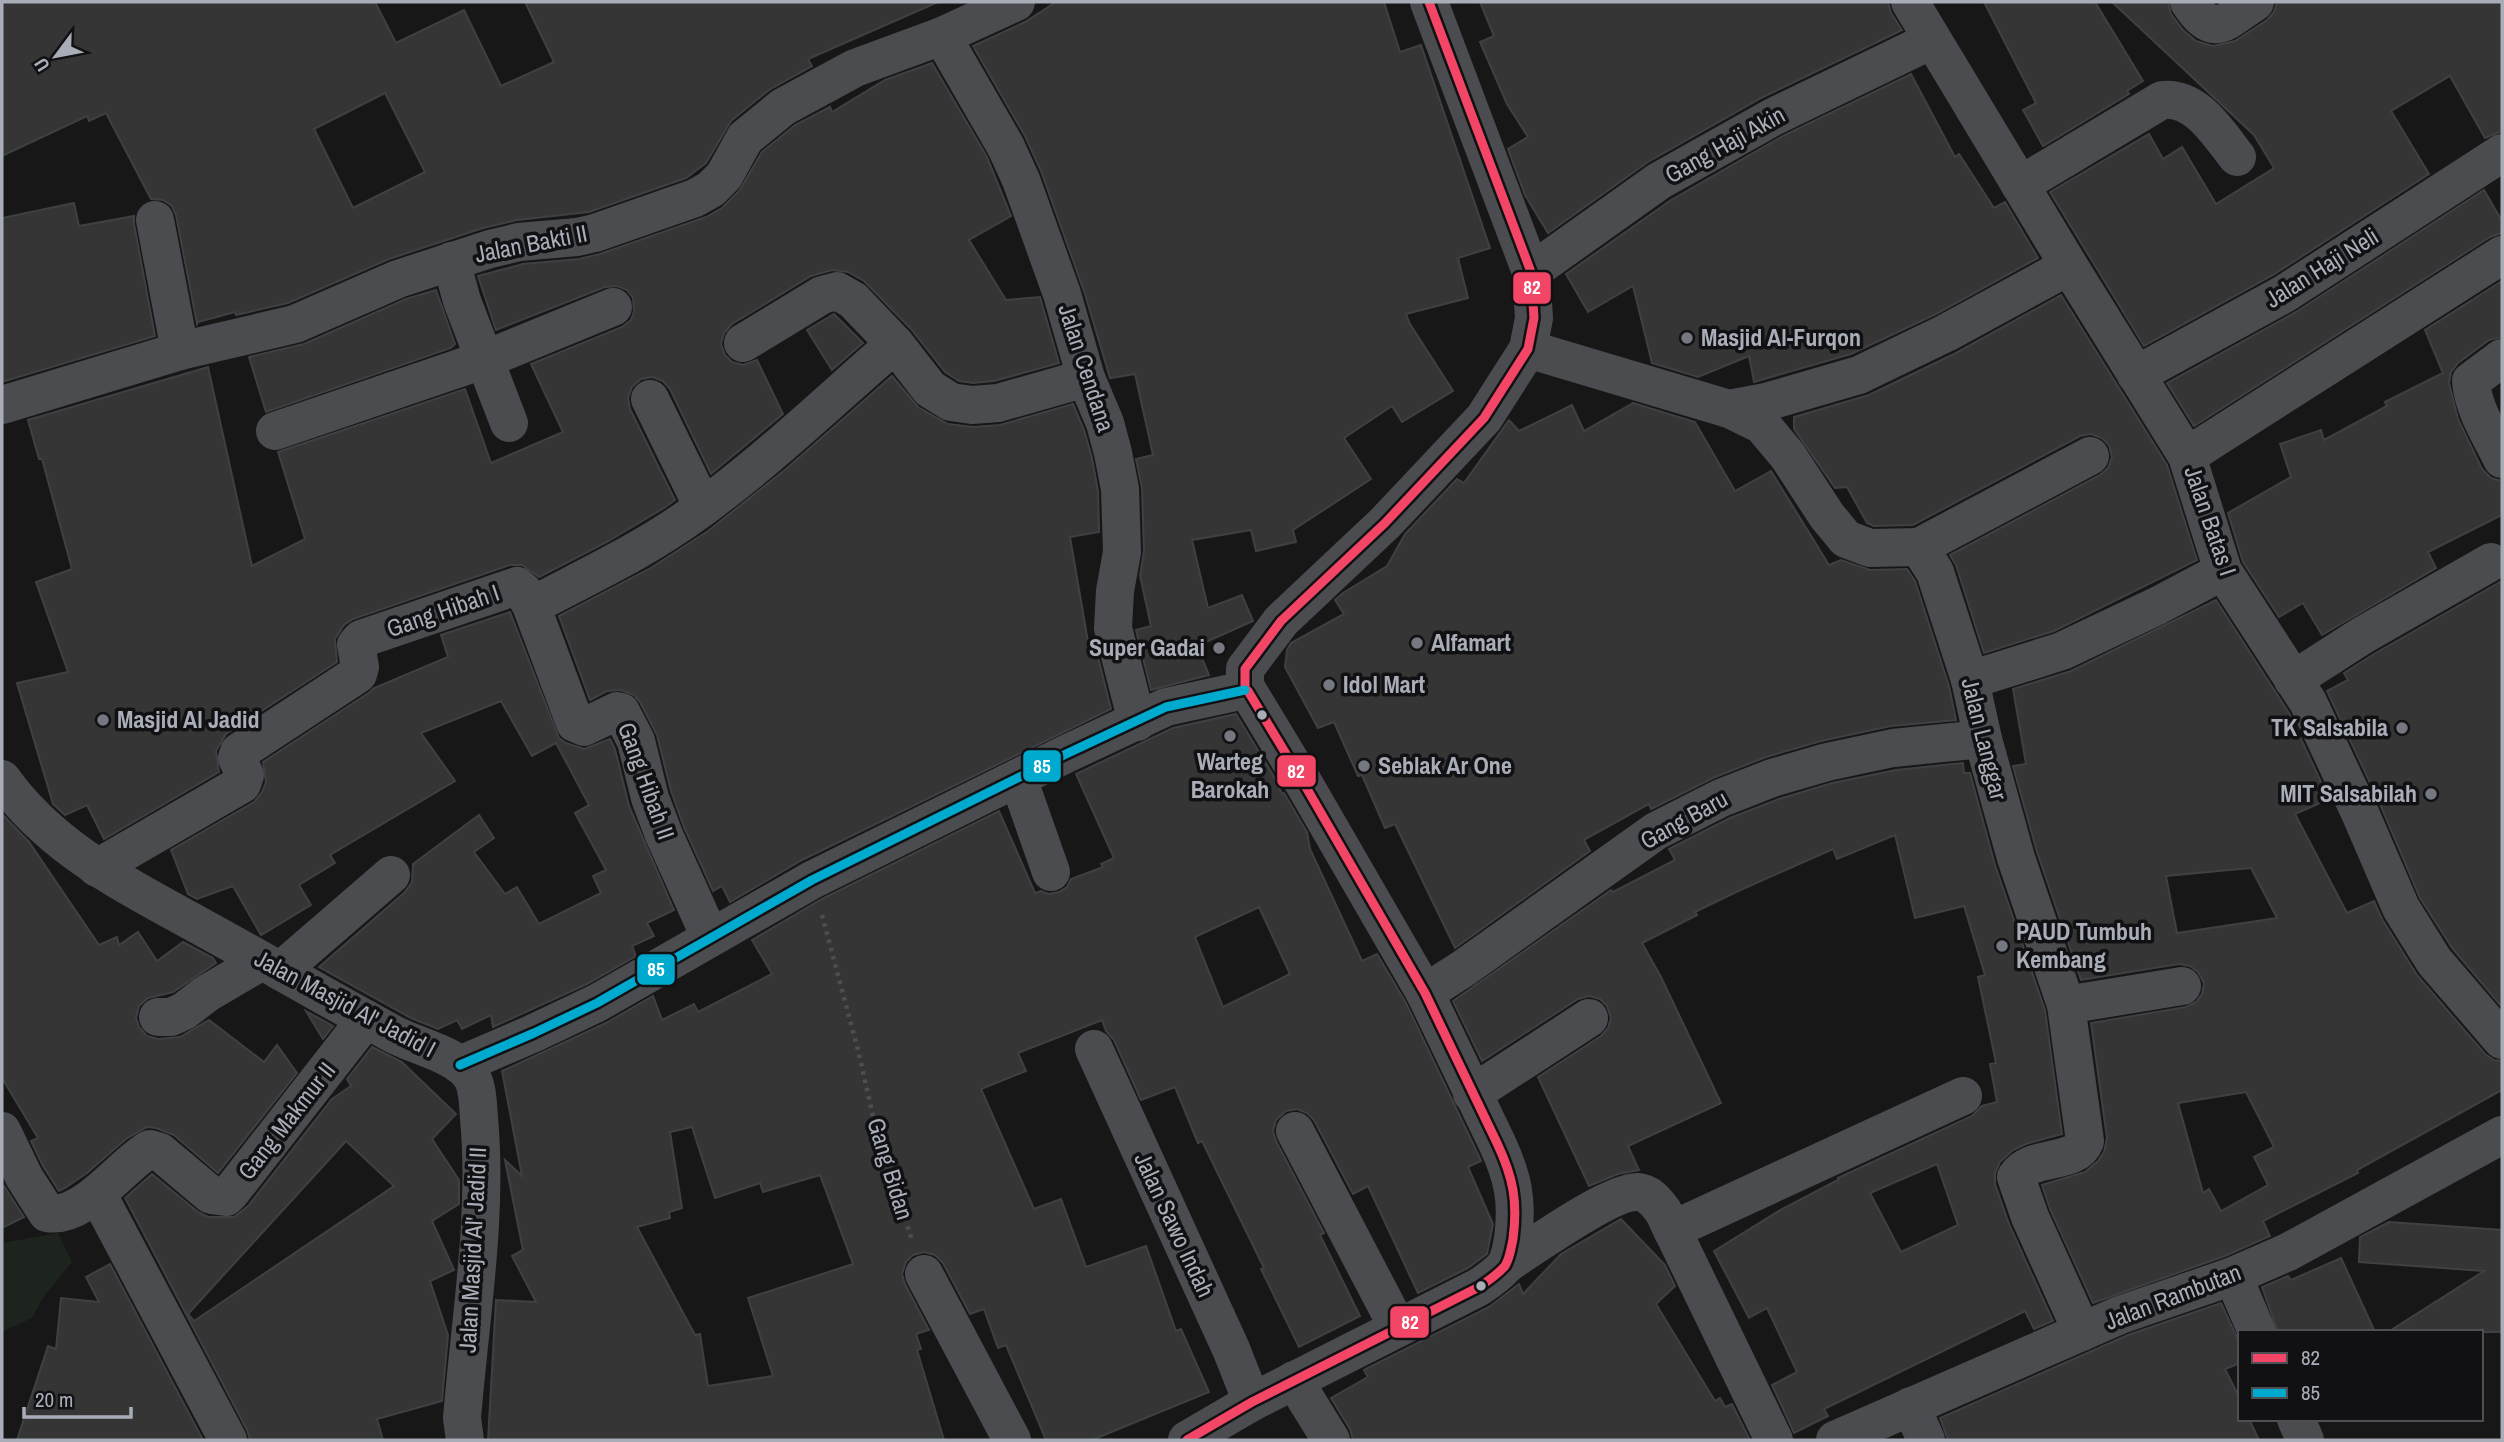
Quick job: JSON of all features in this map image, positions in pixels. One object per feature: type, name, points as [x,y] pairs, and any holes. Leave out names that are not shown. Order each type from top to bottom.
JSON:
[{"type":"street","name":"Jalan Bakti II","points":[[2,405],[180,351],[295,324],[398,279],[452,261],[519,242],[595,233],[695,198],[724,176],[745,138],[783,107],[855,68],[942,36],[1016,2]]},
{"type":"street","points":[[1429,2],[1531,272],[1534,318],[1528,349],[1475,427],[1385,523],[1268,636],[1245,669],[1245,690],[1303,782],[1425,993],[1507,1165],[1514,1190],[1514,1232],[1511,1252],[1505,1265]]},
{"type":"street","name":"Jalan Batas I","points":[[1910,2],[2187,456],[2223,571],[2308,702],[2401,908],[2434,961],[2502,1040]]},
{"type":"street","points":[[2189,2],[2204,22],[2214,26],[2224,23],[2255,2]]},
{"type":"street","name":"Jalan Cendana","points":[[942,36],[1006,147],[1021,180],[1062,294],[1086,378],[1105,423],[1120,489],[1122,552],[1115,591],[1113,628],[1137,722]]},
{"type":"street","name":"Gang Haji Akin","points":[[1531,272],[1659,181],[1773,117],[1932,40]]},
{"type":"street","points":[[2020,185],[2162,100],[2176,99],[2189,105],[2208,121],[2237,157]]},
{"type":"street","name":"Jalan Haji Neli","points":[[2136,375],[2284,294],[2502,153]]},
{"type":"street","points":[[155,220],[180,351]]},
{"type":"street","points":[[2187,456],[2502,255]]},
{"type":"street","points":[[452,261],[463,301],[509,423]]},
{"type":"street","points":[[1729,409],[1766,402],[1859,374],[1946,333],[2069,266]]},
{"type":"street","points":[[743,343],[822,296],[837,291],[853,300],[895,344],[930,389],[951,402],[972,405],[998,403],[1086,378]]},
{"type":"street","points":[[275,431],[486,359],[613,307]]},
{"type":"street","name":"Gang Hibah I","points":[[97,868],[242,783],[245,775],[237,758],[239,752],[358,674],[360,667],[356,645],[363,638],[513,587],[521,589],[530,605],[649,543],[756,467],[895,344]]},
{"type":"street","points":[[1528,349],[1729,409],[1762,425],[1788,456],[1827,516],[1846,539],[1870,548],[1919,547],[2090,456]]},
{"type":"street","points":[[2502,358],[2471,381],[2478,411],[2502,459]]},
{"type":"street","points":[[650,399],[703,507]]},
{"type":"street","name":"Jalan Langgar","points":[[1919,547],[1935,572],[1970,680],[1983,739],[2016,858],[2066,1006],[2085,1141],[2083,1148],[2076,1153],[2028,1166],[2016,1177],[2030,1217],[2082,1332]]},
{"type":"street","points":[[2293,680],[2363,635],[2491,562]]},
{"type":"street","points":[[1970,680],[2062,651],[2223,571]]},
{"type":"street","name":"Gang Hibah II","points":[[530,605],[575,723],[584,727],[617,711],[621,712],[636,741],[650,798],[664,835],[710,937]]},
{"type":"street","name":"Jalan Masjid Al' Jadid I","points":[[2,779],[44,828],[97,868],[396,1036],[460,1065],[597,1003],[812,880],[1166,707],[1245,690]]},
{"type":"street","name":"Gang Baru","points":[[1425,993],[1656,831],[1721,798],[1772,778],[1827,762],[1894,748],[1983,739]]},
{"type":"street","points":[[1018,778],[1051,872]]},
{"type":"street","points":[[158,1017],[171,1017],[184,1011],[206,994],[271,966],[391,875]]},
{"type":"street","points":[[2066,1006],[2182,986]]},
{"type":"street","points":[[1472,1094],[1589,1018]]},
{"type":"street","name":"Gang Makmur II","points":[[81,1203],[150,1149],[160,1152],[211,1195],[226,1197],[366,1019]]},
{"type":"street","name":"Jalan Sawo Indah","points":[[1094,1049],[1231,1349],[1252,1402]]},
{"type":"street","name":"Jalan Masjid Al' Jadid II","points":[[460,1065],[472,1077],[478,1104],[482,1156],[479,1236],[462,1418],[465,1440]]},
{"type":"street","points":[[1672,1230],[1963,1096]]},
{"type":"street","points":[[2,1131],[24,1177],[47,1213],[55,1215],[81,1203],[228,1440]]},
{"type":"street","points":[[1295,1131],[1398,1328]]},
{"type":"street","name":"Jalan Rambutan","points":[[1835,1440],[1919,1423],[2082,1332],[2120,1315],[2233,1276],[2329,1231],[2502,1135]]},
{"type":"street","points":[[1187,1440],[1252,1402],[1479,1287],[1505,1265],[1594,1209],[1629,1193],[1647,1194],[1655,1200],[1774,1440]]},
{"type":"street","points":[[924,1274],[1012,1440]]},
{"type":"street","points":[[2233,1276],[2256,1330]]},
{"type":"street","points":[[1294,1380],[1331,1440]]},
{"type":"street","points":[[2297,1421],[2305,1440]]},
{"type":"path","name":"Gang Bidan","points":[[812,880],[858,1050],[878,1138],[924,1274]]},
{"type":"shaded area","points":[[58,1233],[72,1262],[44,1296],[32,1318],[2,1332],[2,1243]]},
{"type":"building","points":[[2,2],[375,2],[396,43],[464,10],[501,86],[554,62],[525,2],[938,2],[808,59],[812,66],[769,90],[731,121],[706,163],[686,178],[589,212],[517,220],[483,228],[389,259],[288,303],[236,315],[235,312],[197,324],[176,215],[172,206],[163,200],[151,199],[106,113],[89,121],[87,116],[2,156]],"holes":[[[385,93],[425,172],[353,208],[314,129]]]},
{"type":"building","points":[[1056,2],[1384,2],[1400,52],[1421,45],[1490,248],[1458,258],[1468,298],[1406,314],[1453,391],[1402,422],[1392,406],[1344,438],[1371,479],[1293,530],[1296,542],[1256,551],[1251,530],[1192,540],[1208,608],[1242,595],[1253,621],[1197,646],[1209,675],[1151,690],[1136,630],[1151,626],[1140,576],[1144,551],[1142,488],[1136,459],[1153,455],[1135,374],[1110,378],[1085,294],[1041,171],[1025,136],[973,46],[1025,22]]},
{"type":"building","points":[[1480,2],[1888,2],[1891,13],[1902,30],[1763,97],[1648,162],[1548,233],[1525,195],[1508,149],[1528,137],[1507,104],[1480,42],[1494,36]]},
{"type":"building","points":[[1984,2],[2095,2],[2143,81],[2127,91],[2129,94],[2043,146],[2023,110],[2036,103]]},
{"type":"building","points":[[2112,2],[2168,2],[2171,14],[2183,30],[2196,41],[2213,46],[2235,41],[2267,20],[2274,12],[2277,2],[2502,2],[2502,131],[2485,138],[2450,76],[2391,111],[2429,174],[2273,275],[2144,346],[2050,192],[2149,134],[2163,159],[2182,147],[2216,204],[2274,168],[2254,135]]},
{"type":"building","points":[[932,63],[987,157],[1011,216],[969,240],[1006,300],[1040,297],[1059,363],[994,381],[959,381],[945,372],[911,329],[864,281],[848,272],[832,270],[811,276],[732,324],[724,333],[721,344],[725,355],[732,362],[743,365],[757,360],[783,414],[711,474],[670,389],[663,381],[652,377],[641,379],[632,387],[628,398],[630,409],[675,500],[664,508],[607,542],[539,577],[522,565],[510,565],[353,619],[344,625],[335,639],[337,662],[226,734],[216,751],[219,772],[104,839],[87,805],[65,815],[53,804],[17,683],[68,672],[36,582],[72,569],[42,459],[39,459],[28,420],[208,367],[252,566],[305,539],[278,452],[465,389],[491,463],[563,432],[531,364],[622,327],[631,320],[634,311],[633,298],[627,290],[617,286],[605,287],[496,330],[478,276],[523,264],[579,259],[600,254],[706,217],[722,208],[739,191],[762,152],[795,125],[830,107],[832,112],[885,80]]},
{"type":"building","points":[[1911,74],[1955,157],[1959,154],[1994,208],[2005,202],[2038,258],[1936,314],[1851,354],[1754,382],[1749,356],[1698,377],[1652,363],[1633,286],[1588,312],[1566,274],[1671,200],[1783,136]]},
{"type":"building","points":[[2484,190],[2502,221],[2502,233],[2490,237],[2194,426],[2167,383],[2296,312]]},
{"type":"building","points":[[74,203],[79,226],[134,216],[155,336],[2,382],[2,218]]},
{"type":"building","points":[[2502,281],[2502,337],[2489,340],[2458,363],[2451,372],[2449,383],[2458,419],[2482,469],[2491,478],[2502,481],[2502,515],[2428,552],[2436,568],[2322,635],[2303,603],[2279,617],[2243,562],[2228,513],[2291,477],[2280,444],[2321,430],[2324,440],[2387,406],[2385,402],[2443,373],[2425,330]]},
{"type":"building","points":[[436,290],[455,344],[451,348],[266,412],[249,357],[304,344],[406,299]]},
{"type":"building","points":[[2061,295],[2167,465],[2197,560],[2054,631],[1984,653],[1956,565],[1950,555],[2100,475],[2108,468],[2112,457],[2109,445],[2102,438],[2091,434],[2080,436],[1913,525],[1874,526],[1867,523],[1847,487],[1835,488],[1794,429],[1794,417],[1869,395],[1956,353]]},
{"type":"building","points":[[834,314],[863,343],[832,370],[807,330]]},
{"type":"building","points":[[892,376],[918,407],[948,424],[973,427],[1000,425],[1073,404],[1092,458],[1098,491],[1099,532],[1070,537],[1088,642],[1094,641],[1111,709],[802,860],[730,902],[722,886],[713,891],[684,827],[671,791],[657,735],[640,702],[634,695],[621,690],[607,691],[590,700],[559,616],[649,569],[708,531],[786,469]]},
{"type":"building","points":[[1633,403],[1695,422],[1735,491],[1771,471],[1829,565],[1841,560],[1870,570],[1907,569],[1915,581],[1949,686],[1956,720],[1891,726],[1821,741],[1766,757],[1713,778],[1651,809],[1649,804],[1584,840],[1590,851],[1455,948],[1395,824],[1385,828],[1362,775],[1358,776],[1334,722],[1318,728],[1285,667],[1287,650],[1291,643],[1344,614],[1335,600],[1387,566],[1405,534],[1457,479],[1464,483],[1509,420],[1519,431],[1572,405],[1584,431]]},
{"type":"building","points":[[2502,581],[2502,1007],[2452,948],[2420,898],[2327,691],[2348,680],[2344,673],[2374,654]]},
{"type":"building","points":[[2216,600],[2289,713],[2329,799],[2295,814],[2347,913],[2374,901],[2382,919],[2417,975],[2485,1054],[2494,1060],[2502,1061],[2502,1090],[2357,1170],[2358,1173],[2263,1221],[2270,1236],[2225,1256],[2093,1303],[2050,1209],[2042,1185],[2085,1172],[2104,1152],[2107,1138],[2091,1023],[2186,1007],[2196,1002],[2202,994],[2204,983],[2198,972],[2190,966],[2179,964],[2081,980],[2037,852],[2013,766],[2026,764],[2013,689],[2071,671]],"holes":[[[2251,868],[2277,918],[2177,933],[2166,876]],[[2246,1092],[2274,1147],[2254,1157],[2268,1185],[2221,1211],[2209,1189],[2203,1193],[2178,1103]]]},
{"type":"building","points":[[510,612],[559,738],[584,749],[610,739],[629,806],[674,910],[647,923],[654,936],[632,946],[636,956],[587,984],[493,1027],[491,1015],[462,1029],[457,1020],[438,1029],[411,1018],[319,967],[405,892],[412,882],[413,864],[479,815],[494,838],[474,852],[505,894],[517,887],[539,924],[601,893],[593,876],[606,870],[575,813],[589,805],[556,743],[532,756],[501,701],[421,733],[455,781],[330,855],[335,863],[299,885],[311,905],[261,935],[233,886],[197,899],[188,894],[171,850],[254,802],[266,782],[263,762],[374,688],[448,657],[441,635]]},
{"type":"building","points":[[1236,714],[1282,794],[1284,793],[1307,832],[1310,849],[1362,961],[1377,954],[1406,1003],[1481,1161],[1468,1167],[1493,1224],[1487,1254],[1468,1268],[1418,1293],[1368,1186],[1353,1194],[1314,1120],[1297,1109],[1286,1111],[1276,1120],[1273,1131],[1276,1141],[1324,1233],[1320,1235],[1360,1316],[1299,1347],[1202,1141],[1198,1143],[1175,1087],[1141,1100],[1102,1020],[1018,1053],[1026,1071],[981,1089],[1034,1209],[1061,1199],[1086,1267],[1146,1246],[1176,1331],[1181,1329],[1209,1392],[1092,1440],[1046,1440],[1006,1345],[998,1348],[984,1309],[970,1314],[943,1263],[935,1255],[924,1252],[913,1255],[906,1262],[902,1274],[929,1330],[916,1334],[921,1349],[917,1350],[944,1440],[488,1440],[496,1300],[536,1302],[512,1256],[523,1250],[505,1160],[522,1176],[502,1071],[606,1023],[653,996],[662,1020],[694,1004],[698,1012],[772,974],[752,940],[822,899],[999,811],[1035,893],[1059,892],[1067,887],[1071,879],[1103,867],[1101,864],[1114,858],[1076,774],[1173,728]],"holes":[[[1259,907],[1290,974],[1223,1007],[1195,937]],[[692,1127],[715,1198],[760,1183],[763,1192],[820,1175],[853,1264],[748,1298],[773,1376],[708,1386],[700,1334],[695,1335],[637,1227],[670,1218],[669,1212],[682,1208],[670,1132]]]},
{"type":"building","points":[[1963,763],[1964,773],[1970,773],[1995,865],[2045,1010],[2062,1134],[2013,1150],[2000,1162],[1995,1173],[1995,1184],[2009,1224],[2053,1321],[2034,1329],[2025,1311],[1824,1409],[1828,1416],[1794,1433],[1772,1385],[1797,1372],[1767,1308],[1749,1318],[1714,1251],[1838,1178],[1972,1116],[1982,1106],[1997,1102],[1990,1064],[1996,1063],[1978,977],[1985,975],[1964,906],[1915,918],[1895,835],[1837,859],[1833,849],[1695,912],[1697,915],[1642,943],[1721,1103],[1628,1146],[1639,1170],[1618,1174],[1589,1186],[1538,1077],[1601,1036],[1608,1028],[1611,1018],[1607,1006],[1600,999],[1589,996],[1578,999],[1482,1061],[1453,1001],[1611,890],[1613,892],[1675,860],[1669,849],[1730,818],[1779,799],[1832,783],[1896,770]],"holes":[[[1937,1164],[1958,1225],[1901,1252],[1870,1193]]]},
{"type":"building","points":[[2,814],[29,842],[99,945],[117,937],[119,945],[138,932],[157,961],[183,942],[213,958],[216,963],[173,992],[148,998],[139,1006],[136,1018],[139,1027],[147,1036],[158,1039],[180,1037],[209,1020],[264,1062],[277,1045],[297,1073],[218,1173],[174,1135],[147,1127],[126,1139],[87,1173],[59,1191],[43,1166],[31,1141],[38,1138],[2,1078]]},
{"type":"building","points":[[306,1011],[333,1026],[323,1039]]},
{"type":"building","points":[[372,1047],[402,1062],[456,1114],[432,1139],[459,1180],[459,1204],[432,1221],[454,1270],[430,1281],[448,1335],[442,1401],[377,1419],[383,1440],[250,1440],[125,1198],[152,1174],[198,1212],[208,1217],[234,1217],[248,1206],[332,1099],[351,1086],[347,1079]],"holes":[[[346,1141],[394,1186],[194,1321],[188,1314]]]},
{"type":"building","points":[[4,1186],[24,1217],[2,1228],[2,1187]]},
{"type":"building","points":[[1621,1219],[1665,1265],[1675,1286],[1656,1304],[1715,1401],[1720,1398],[1725,1407],[1732,1404],[1750,1440],[1353,1440],[1350,1429],[1331,1398],[1368,1377],[1364,1370],[1489,1307],[1519,1284],[1523,1294],[1561,1254]]},
{"type":"building","points":[[2389,1222],[2502,1230],[2502,1332],[2391,1330],[2484,1271],[2359,1262],[2360,1237]]},
{"type":"building","points":[[2341,1258],[2374,1330],[2277,1330],[2262,1287],[2288,1276],[2291,1280]]},
{"type":"building","points":[[110,1264],[203,1440],[17,1440],[48,1346],[56,1349],[61,1298],[99,1302],[86,1277]]},
{"type":"building","points":[[2221,1303],[2238,1340],[2238,1364],[2225,1369],[2238,1395],[2238,1421],[2250,1421],[2259,1440],[1948,1440],[1940,1418],[2128,1335]]},
{"type":"transit line","name":"82","points":[[1187,1440],[1252,1402],[1479,1287],[1505,1266],[1513,1239],[1515,1213],[1507,1167],[1425,993],[1303,782],[1245,690],[1245,669],[1281,621],[1385,523],[1484,418],[1528,349],[1534,318],[1531,272],[1429,2]]},
{"type":"transit line","name":"85","points":[[460,1065],[597,1003],[812,880],[1066,754],[1166,707],[1245,690]]},
{"type":"place","name":"Masjid Al-Furqon","points":[[1687,338]]},
{"type":"place","name":"Alfamart","points":[[1417,643]]},
{"type":"place","name":"Super Gadai","points":[[1219,648]]},
{"type":"place","name":"Idol Mart","points":[[1329,685]]},
{"type":"place","name":"Masjid Al Jadid","points":[[103,720]]},
{"type":"place","name":"TK Salsabila","points":[[2402,728]]},
{"type":"place","name":"Warteg Barokah","points":[[1230,736]]},
{"type":"place","name":"Seblak Ar One","points":[[1364,766]]},
{"type":"place","name":"MIT Salsabilah","points":[[2431,794]]},
{"type":"place","name":"PAUD Tumbuh Kembang","points":[[2002,946]]}]
